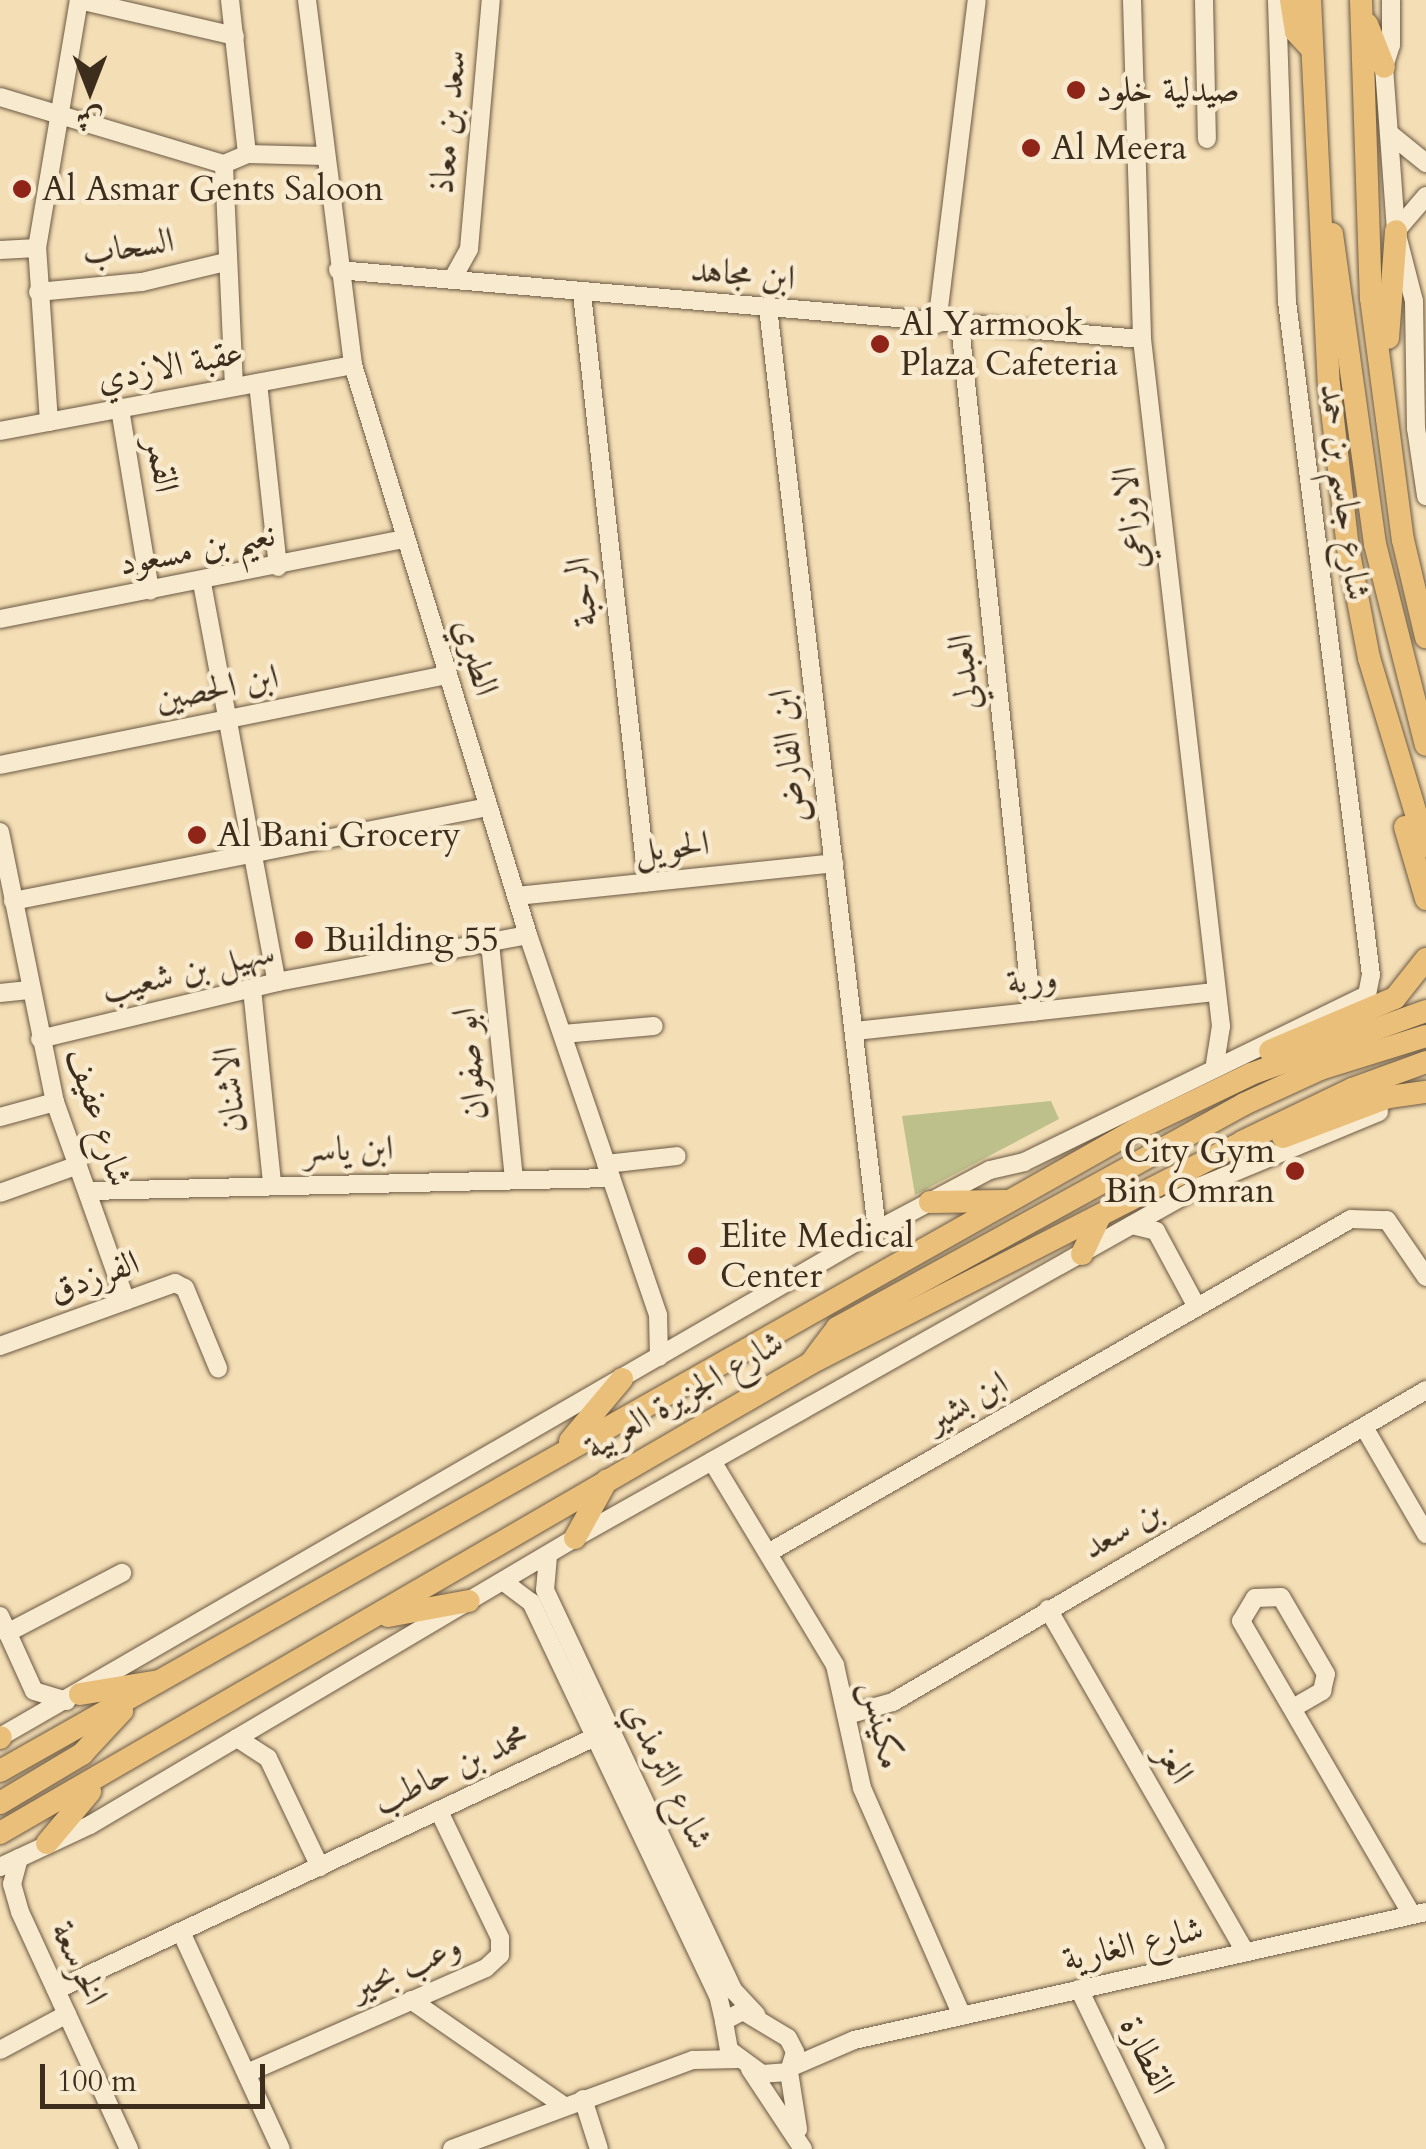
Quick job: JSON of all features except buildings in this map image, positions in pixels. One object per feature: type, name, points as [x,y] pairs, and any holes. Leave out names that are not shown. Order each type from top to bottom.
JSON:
[{"type":"main road","points":[[1291,0],[1296,32],[1310,46]]},
{"type":"main road","name":"شارع جاسم بن حمد","points":[[1310,0],[1332,418],[1351,563],[1380,693],[1426,847]]},
{"type":"main road","points":[[1361,4],[1384,68]]},
{"type":"main road","name":"شارع جاسم بن حمد","points":[[1361,4],[1363,192],[1383,410],[1426,637]]},
{"type":"main road","points":[[1315,152],[1330,218],[1376,544],[1426,745]]},
{"type":"main road","points":[[1383,410],[1396,231]]},
{"type":"main road","points":[[1380,693],[1380,745],[1426,899]]},
{"type":"main road","points":[[1199,1099],[1224,1072],[1395,998],[1426,959]]},
{"type":"main road","name":"شارع الجزيرة العربية","points":[[0,1771],[128,1704],[1008,1201],[1199,1099],[1356,1032],[1426,1011]]},
{"type":"main road","points":[[811,1363],[837,1328],[1244,1104],[1320,1070],[1426,1036]]},
{"type":"main road","name":"شارع الجزيرة العربية","points":[[0,1834],[811,1363],[1226,1150],[1352,1089],[1426,1062]]},
{"type":"main road","points":[[1226,1150],[1255,1147],[1389,1097],[1426,1092]]},
{"type":"main road","points":[[930,1202],[1008,1201]]},
{"type":"main road","points":[[1082,1254],[1100,1216]]},
{"type":"main road","points":[[558,1455],[622,1379]]},
{"type":"main road","points":[[576,1538],[609,1477]]},
{"type":"main road","points":[[347,1630],[422,1607],[469,1601]]},
{"type":"main road","points":[[73,1697],[167,1680]]},
{"type":"main road","points":[[0,1803],[82,1754],[128,1704]]},
{"type":"main road","points":[[48,1843],[106,1775]]},
{"type":"street","points":[[49,422],[37,248],[80,0],[235,36]]},
{"type":"street","points":[[230,0],[247,154]]},
{"type":"street","name":"الطبري","points":[[307,0],[352,365],[528,936],[658,1315],[660,1357]]},
{"type":"street","name":"سعد بن معاذ","points":[[454,278],[469,249],[492,0]]},
{"type":"street","points":[[937,324],[977,0]]},
{"type":"street","name":"الاوزاعي","points":[[1132,0],[1142,339],[1221,1026],[1215,1064]]},
{"type":"street","points":[[1204,0],[1206,139]]},
{"type":"street","name":"شارع جاسم بن حمد","points":[[1277,0],[1286,302],[1369,990]]},
{"type":"street","points":[[1391,0],[1391,45],[1384,68],[1396,231],[1414,301],[1416,428],[1426,496]]},
{"type":"street","points":[[0,97],[60,120],[224,164],[247,154],[325,156]]},
{"type":"street","points":[[1389,133],[1426,163]]},
{"type":"street","points":[[224,164],[234,387]]},
{"type":"street","points":[[1396,231],[1426,196]]},
{"type":"street","points":[[0,250],[37,248]]},
{"type":"street","points":[[469,249],[486,282]]},
{"type":"street","name":"السحاب","points":[[38,292],[142,282],[226,262]]},
{"type":"street","name":"ابن مجاهد","points":[[338,270],[454,278],[582,294],[1142,339]]},
{"type":"street","name":"الرحبة","points":[[582,294],[647,882]]},
{"type":"street","name":"ابن الفارض","points":[[768,308],[877,1196],[877,1230]]},
{"type":"street","name":"العبدلي","points":[[960,325],[1032,1012]]},
{"type":"street","name":"عقبة الازدي","points":[[0,431],[352,365]]},
{"type":"street","points":[[258,383],[278,567]]},
{"type":"street","name":"القمر","points":[[120,408],[150,590]]},
{"type":"street","name":"نعيم بن مسعود","points":[[0,618],[202,583],[405,538]]},
{"type":"street","points":[[202,583],[231,719],[277,982]]},
{"type":"street","name":"ابن الحصين","points":[[0,765],[447,675]]},
{"type":"street","points":[[13,901],[488,807]]},
{"type":"street","name":"شارع عفيف","points":[[0,832],[28,990],[55,1102],[126,1300]]},
{"type":"street","name":"الحويل","points":[[516,896],[834,863]]},
{"type":"street","name":"سهيل بن شعيب","points":[[40,1039],[277,982],[528,936]]},
{"type":"street","name":"ابو صفوان","points":[[490,943],[514,1179]]},
{"type":"street","name":"الاشنان","points":[[252,989],[272,1184]]},
{"type":"street","points":[[0,993],[28,990]]},
{"type":"street","name":"شارع الجزيرة العربية","points":[[4,1735],[877,1230],[990,1170],[1024,1162],[1254,1044],[1350,1005],[1369,990]]},
{"type":"street","name":"وربة","points":[[855,1031],[1216,992]]},
{"type":"street","points":[[564,1034],[654,1026]]},
{"type":"street","points":[[1221,1026],[1254,1044]]},
{"type":"street","name":"شارع الجزيرة العربية","points":[[0,1867],[237,1738],[576,1538],[1219,1177],[1385,1110],[1426,1101]]},
{"type":"street","points":[[0,1117],[55,1102]]},
{"type":"street","name":"ابن ياسر","points":[[89,1192],[514,1179],[608,1171],[677,1156]]},
{"type":"street","points":[[0,1193],[78,1165]]},
{"type":"street","points":[[877,1196],[906,1215]]},
{"type":"street","name":"ابن بشير","points":[[768,1552],[1363,1216],[1398,1228],[1426,1277]]},
{"type":"street","points":[[1132,1225],[1156,1231],[1198,1307]]},
{"type":"street","name":"الفرزدق","points":[[0,1346],[164,1286],[185,1288],[218,1368]]},
{"type":"street","points":[[658,1315],[688,1340]]},
{"type":"street","name":"بن سعد","points":[[847,1715],[892,1702],[1426,1390]]},
{"type":"street","points":[[1364,1427],[1426,1534]]},
{"type":"street","name":"مكينس","points":[[712,1461],[835,1664],[862,1788],[962,2016]]},
{"type":"street","name":"شارع الترمذي","points":[[548,1556],[545,1590],[724,2027],[744,2064]]},
{"type":"street","points":[[73,1697],[40,1696],[28,1682],[4,1624],[122,1573]]},
{"type":"street","name":"شارع الترمذي","points":[[504,1582],[531,1602],[734,1991],[756,2015],[788,2038]]},
{"type":"street","points":[[1293,1708],[1322,1691],[1326,1674],[1281,1597],[1255,1598],[1241,1621],[1293,1708],[1419,1914]]},
{"type":"street","name":"العز","points":[[1048,1609],[1245,1952]]},
{"type":"street","points":[[4,1735],[29,1703],[28,1682]]},
{"type":"street","name":"محمد بن حاطب","points":[[56,1990],[603,1734]]},
{"type":"street","points":[[237,1738],[268,1758],[320,1867]]},
{"type":"street","name":"وعب بحير","points":[[247,2073],[486,1968],[500,1956],[500,1938],[439,1811]]},
{"type":"street","name":"الخرسعة","points":[[19,1858],[12,1884],[20,1912],[128,2149]]},
{"type":"street","name":"الخرسعة","points":[[0,1890],[20,1912]]},
{"type":"street","name":"شارع الغارية","points":[[791,2070],[854,2040],[1419,1914]]},
{"type":"street","points":[[181,1932],[281,2149]]},
{"type":"street","name":"القطارة","points":[[1079,1990],[1156,2149]]},
{"type":"street","points":[[411,2000],[564,2106]]},
{"type":"street","points":[[693,2060],[743,2012],[756,2015]]},
{"type":"street","points":[[0,2050],[67,2014]]},
{"type":"street","points":[[788,2038],[803,2149]]},
{"type":"street","name":"شارع الغارية","points":[[788,2038],[854,2040]]},
{"type":"street","points":[[452,2149],[693,2060],[744,2064],[770,2077],[791,2070]]},
{"type":"street","points":[[744,2064],[803,2149]]},
{"type":"street","points":[[583,2099],[600,2149]]},
{"type":"green space","points":[[1051,1101],[1059,1119],[915,1195],[902,1116]]},
{"type":"place","name":"صيدلية خلود","points":[[1076,90]]},
{"type":"place","name":"Al Meera","points":[[1031,148]]},
{"type":"place","name":"Al Asmar Gents Saloon","points":[[22,189]]},
{"type":"place","name":"Al Yarmook Plaza Cafeteria","points":[[880,344]]},
{"type":"place","name":"Al Bani Grocery","points":[[197,835]]},
{"type":"place","name":"Building 55","points":[[304,940]]},
{"type":"place","name":"City Gym Bin Omran","points":[[1295,1171]]},
{"type":"place","name":"Elite Medical Center","points":[[697,1256]]}]
